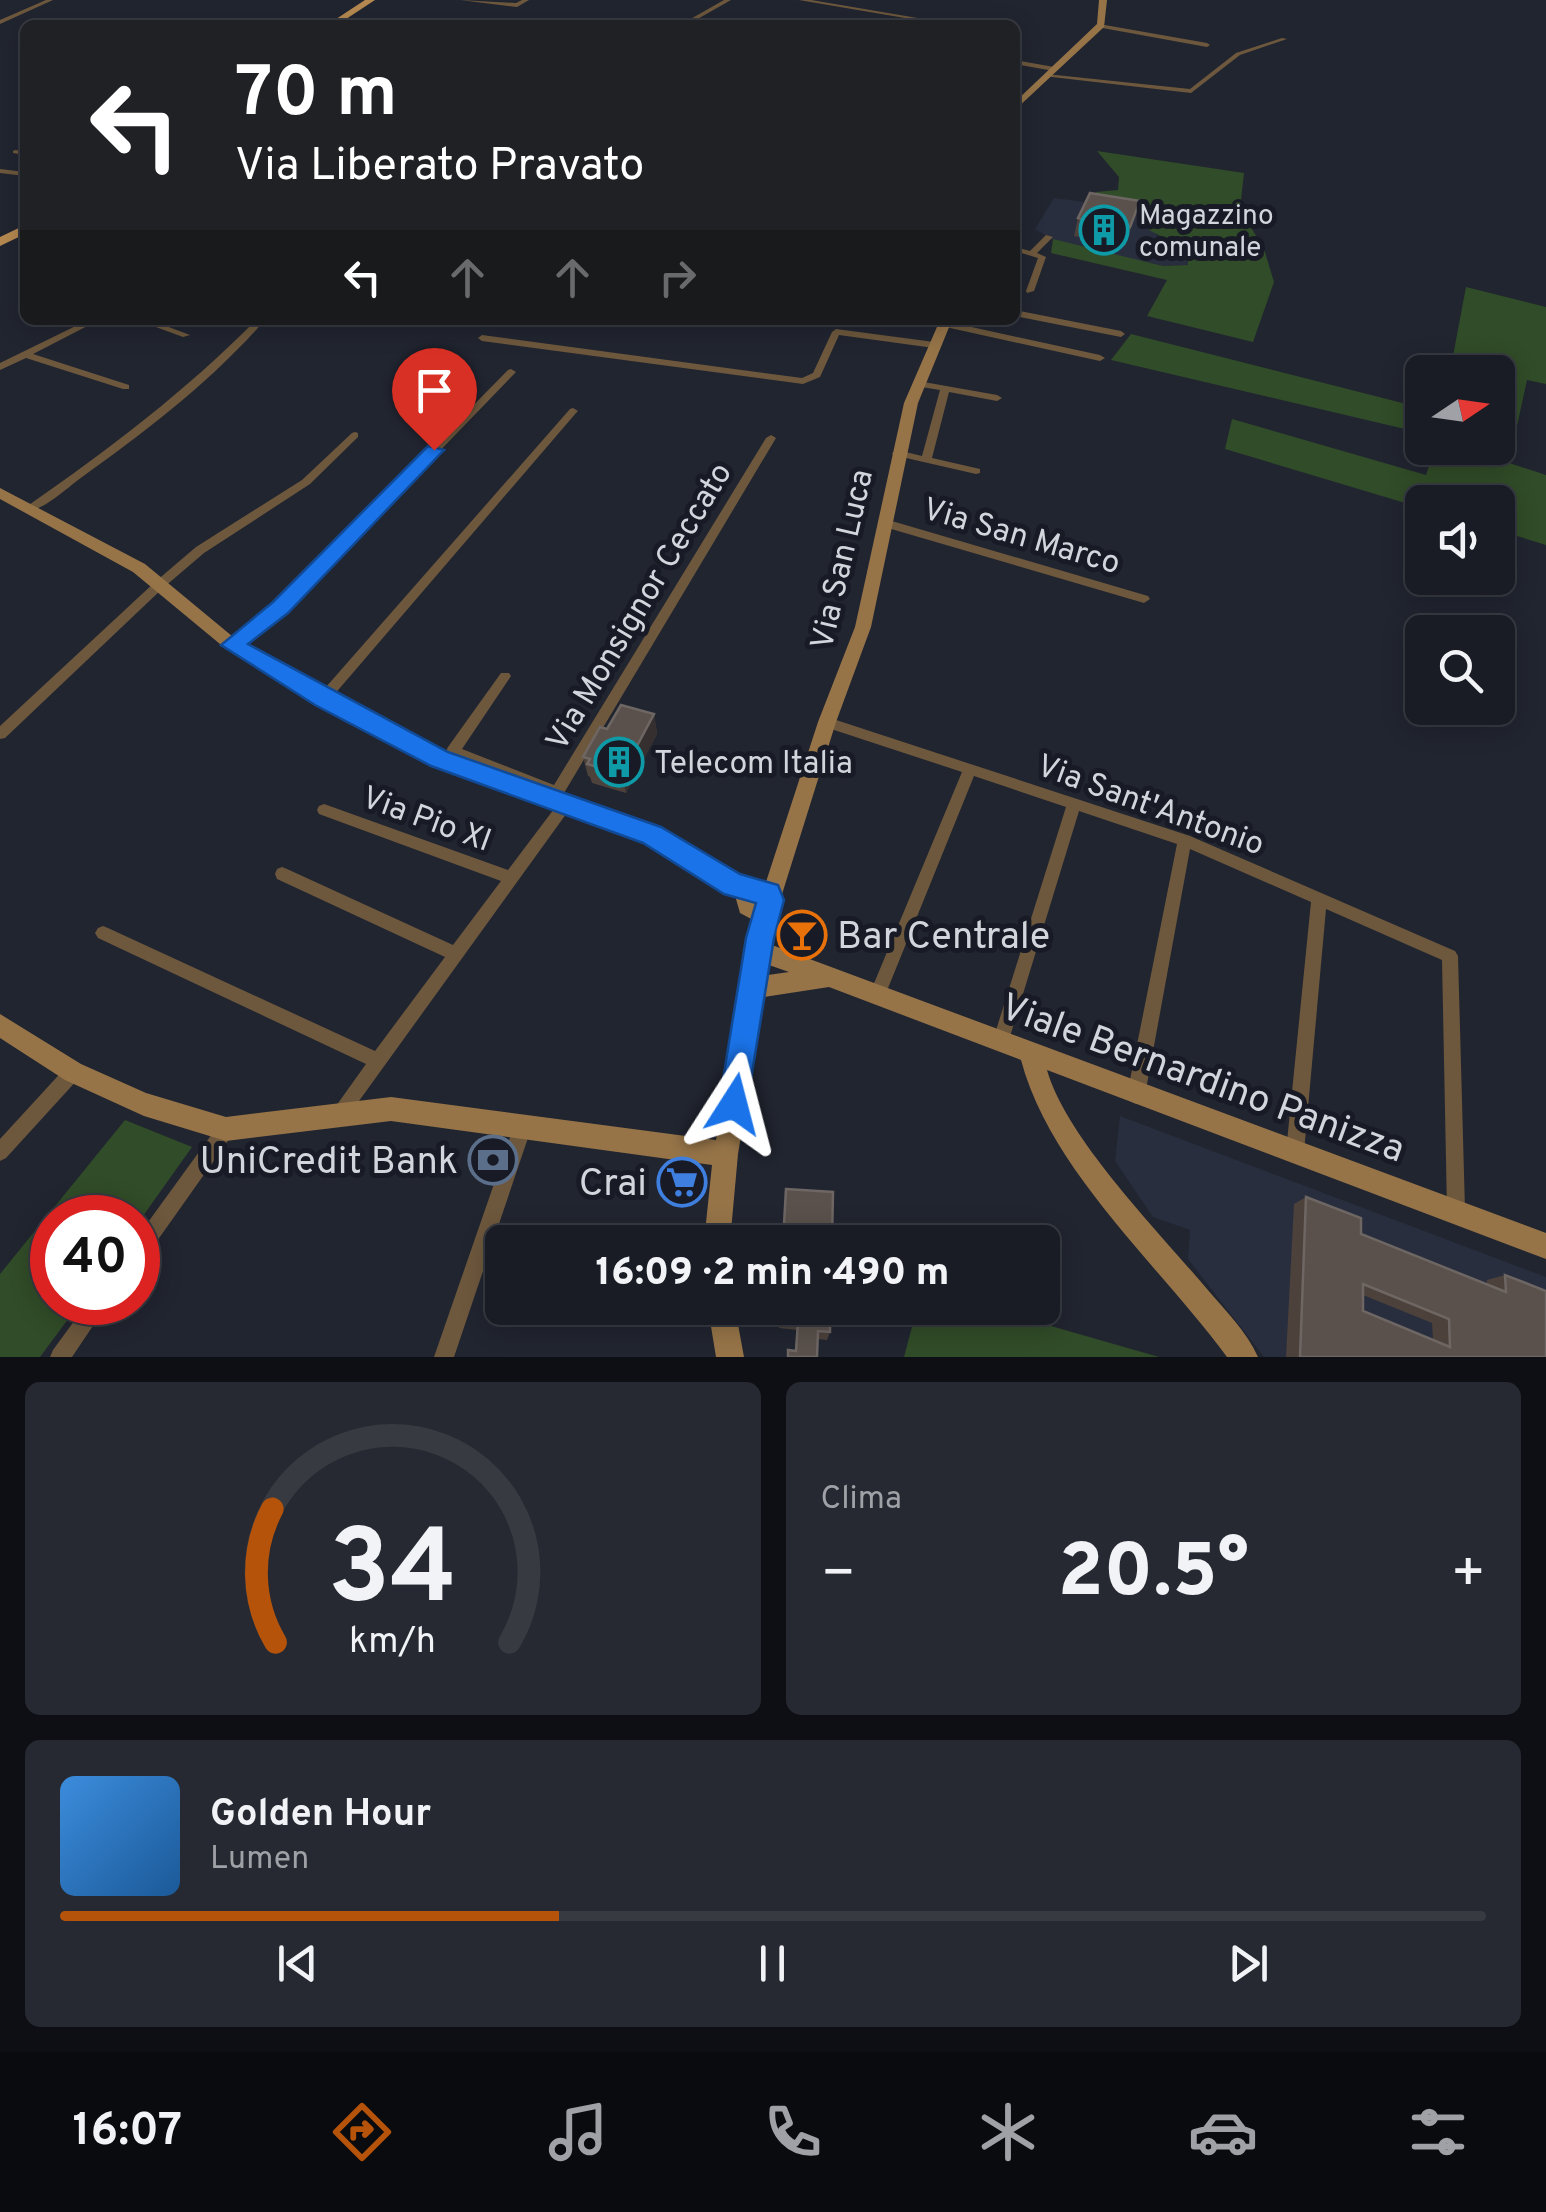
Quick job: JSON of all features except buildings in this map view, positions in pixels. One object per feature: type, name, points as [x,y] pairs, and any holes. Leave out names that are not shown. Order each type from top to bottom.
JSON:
[{"type":"main road","points":[[339,20],[371,0]]},
{"type":"street","points":[[0,22],[50,0]]},
{"type":"street","points":[[463,0],[517,6],[526,0]]},
{"type":"street","points":[[692,20],[728,0]]},
{"type":"street","points":[[802,0],[925,20]]},
{"type":"street","points":[[1020,101],[1099,26],[1105,14],[1103,0]]},
{"type":"street","points":[[1099,26],[1207,45]]},
{"type":"street","points":[[1046,76],[1191,91],[1238,54],[1284,39]]},
{"type":"street","points":[[1020,63],[1054,68]]},
{"type":"street","points":[[15,152],[20,152]]},
{"type":"street","points":[[1033,252],[1049,237]]},
{"type":"street","points":[[1020,250],[1042,257],[1030,291]]},
{"type":"street","points":[[1020,314],[1121,334]]},
{"type":"street","points":[[0,367],[86,325]]},
{"type":"street","points":[[156,325],[186,335]]},
{"type":"street","points":[[30,509],[124,445],[209,374],[256,325]]},
{"type":"street","points":[[482,338],[803,381],[818,374],[838,325]]},
{"type":"street","name":"Via San Luca","points":[[758,901],[780,865],[862,627],[897,453],[918,384],[944,325]]},
{"type":"street","name":"Via San Luca","points":[[958,325],[1100,358]]},
{"type":"street","points":[[836,332],[934,346]]},
{"type":"street","points":[[27,355],[126,387]]},
{"type":"street","points":[[232,645],[280,608],[512,372]]},
{"type":"street","points":[[918,384],[996,398]]},
{"type":"street","points":[[926,460],[945,388]]},
{"type":"street","points":[[323,699],[573,411]]},
{"type":"street","points":[[0,734],[200,550],[306,482],[355,435]]},
{"type":"street","name":"Via Monsignor Ceccato","points":[[340,1114],[511,878],[771,438]]},
{"type":"street","points":[[897,453],[976,471]]},
{"type":"street","points":[[0,493],[139,568],[232,645],[323,699],[439,759],[662,839],[758,901],[759,947],[719,1225]]},
{"type":"street","name":"Via San Marco","points":[[885,523],[1144,599]]},
{"type":"street","points":[[505,676],[453,751],[558,800]]},
{"type":"street","name":"Via Sant'Antonio","points":[[827,722],[1184,840],[1450,956],[1456,1210]]},
{"type":"street","points":[[878,993],[971,768]]},
{"type":"street","points":[[1000,1043],[1074,803]]},
{"type":"street","name":"Via Pio XI","points":[[324,810],[511,878]]},
{"type":"street","points":[[1136,1096],[1184,840]]},
{"type":"street","points":[[282,874],[458,955]]},
{"type":"street","points":[[1295,1152],[1319,899]]},
{"type":"street","points":[[104,933],[379,1061]]},
{"type":"street","name":"Viale Bernardino Panizza","points":[[759,947],[1136,1096],[1546,1246]]},
{"type":"street","name":"Viale Bernardino Panizza","points":[[752,988],[833,978]]},
{"type":"street","points":[[0,1026],[73,1072],[144,1104],[226,1130],[391,1109],[726,1154]]},
{"type":"street","points":[[1032,1056],[1038,1089],[1064,1131],[1244,1357]]},
{"type":"street","points":[[0,1152],[73,1072]]},
{"type":"street","points":[[444,1357],[522,1129]]},
{"type":"street","points":[[160,1221],[226,1130]]},
{"type":"street","points":[[60,1357],[83,1325]]},
{"type":"street","points":[[725,1325],[730,1357]]},
{"type":"shaded area","points":[[1054,198],[1148,210],[1157,236],[1187,250],[1188,265],[1163,266],[1053,240],[1035,229]]},
{"type":"shaded area","points":[[1120,1116],[1546,1277],[1546,1357],[1264,1357],[1188,1259],[1190,1230],[1153,1217],[1115,1161]]},
{"type":"green space","points":[[1097,151],[1244,173],[1240,209],[1264,249],[1274,282],[1253,342],[1147,316],[1167,280],[1051,253],[1053,239],[1163,266],[1188,265],[1187,250],[1149,230],[1148,210],[1093,202],[1096,192],[1118,190],[1119,177]]},
{"type":"green space","points":[[1466,287],[1546,307],[1546,384],[1527,380],[1515,435],[1515,355],[1453,355]]},
{"type":"green space","points":[[1131,334],[1405,404],[1405,429],[1111,360]]},
{"type":"green space","points":[[1232,419],[1426,475],[1429,465],[1515,465],[1546,475],[1546,545],[1515,535],[1515,485],[1405,485],[1405,503],[1225,449]]},
{"type":"green space","points":[[125,1120],[192,1147],[158,1195],[64,1195]]},
{"type":"green space","points":[[30,1237],[30,1325],[64,1325],[40,1357],[0,1357],[0,1274]]},
{"type":"green space","points":[[912,1325],[1047,1325],[1159,1357],[904,1357]]},
{"type":"place","name":"Magazzino comunale","points":[[1104,230]]},
{"type":"place","name":"Telecom Italia","points":[[619,762]]},
{"type":"place","name":"Bar Centrale","points":[[802,935]]},
{"type":"place","name":"UniCredit Bank","points":[[493,1160]]},
{"type":"place","name":"Crai","points":[[682,1182]]},
{"type":"route","points":[[434,450],[280,608],[232,645],[323,699],[439,759],[652,835],[734,885],[768,894],[771,900],[760,938],[734,1104]]}]
